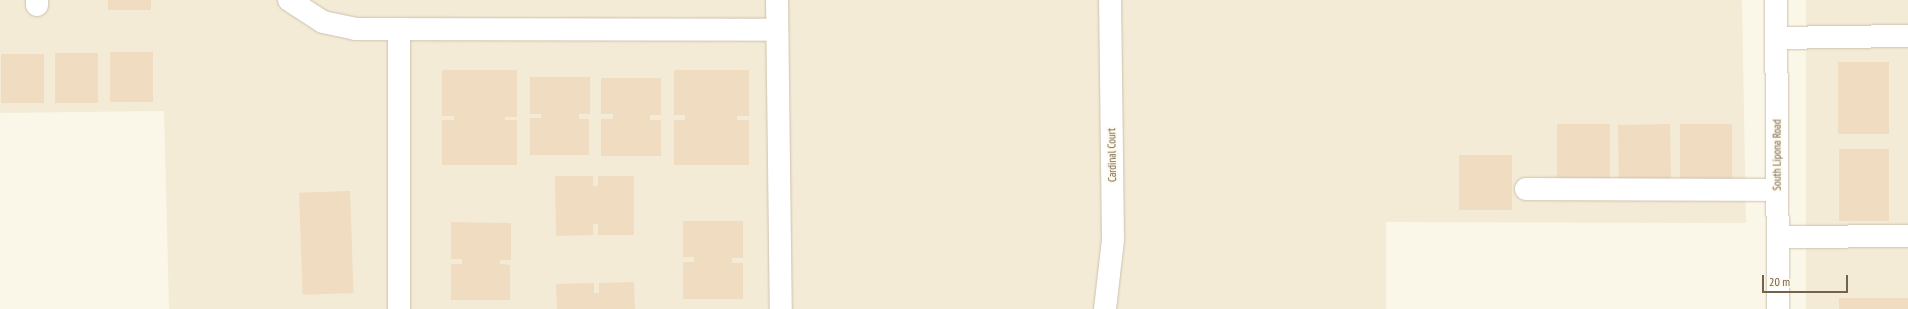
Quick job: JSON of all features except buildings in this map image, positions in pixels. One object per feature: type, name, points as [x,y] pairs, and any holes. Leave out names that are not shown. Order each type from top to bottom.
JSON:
[{"type":"street","points":[[289,0],[323,22],[355,29],[777,30]]},
{"type":"street","points":[[777,0],[780,309]]},
{"type":"street","name":"Cardinal Court","points":[[1105,309],[1113,240],[1110,0]]},
{"type":"street","name":"South Lipona Road","points":[[1776,0],[1778,309]]},
{"type":"street","points":[[399,29],[399,309]]},
{"type":"street","points":[[1776,38],[1908,36]]},
{"type":"street","points":[[1526,189],[1777,190]]},
{"type":"street","points":[[1778,237],[1908,236]]},
{"type":"shaded area","points":[[0,0],[1742,0],[1746,223],[1386,222],[1386,309],[169,309],[164,111],[0,113]]},
{"type":"shaded area","points":[[1806,0],[1908,0],[1908,309],[1806,309]]}]
